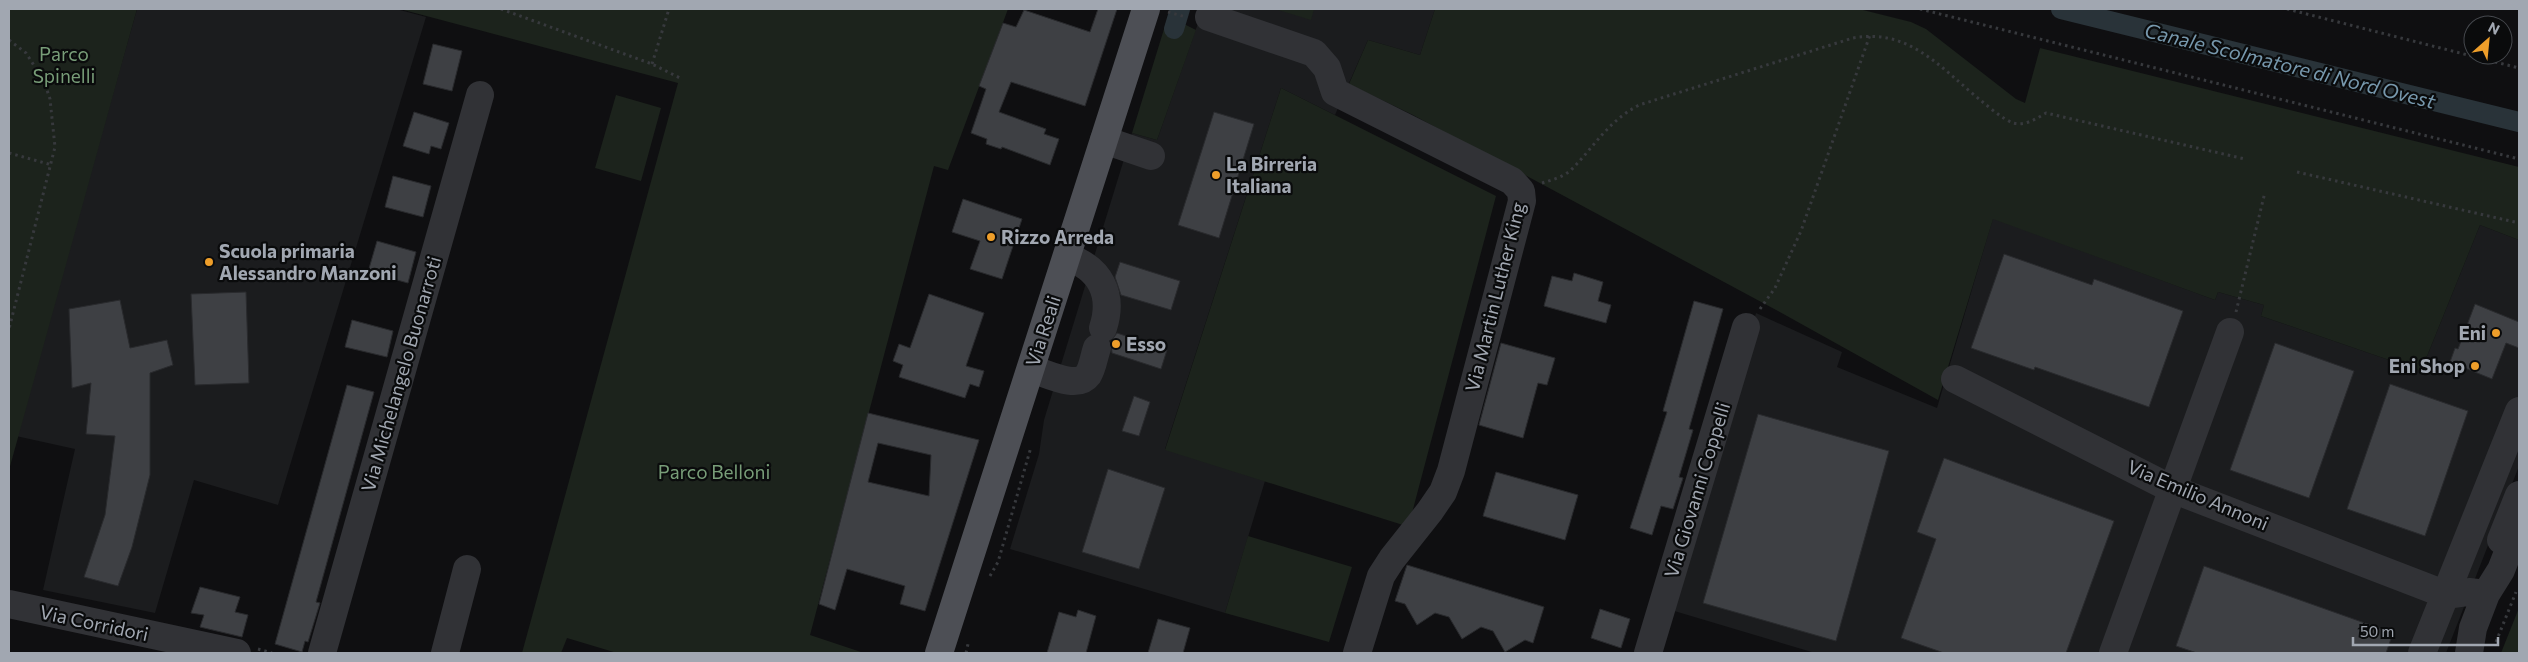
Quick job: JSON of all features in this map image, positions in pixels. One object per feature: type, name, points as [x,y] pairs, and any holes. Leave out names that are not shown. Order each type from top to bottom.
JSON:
[{"type":"main road","name":"Via Reali","points":[[939,653],[1146,9]]},
{"type":"street","name":"Via Martin Luther King","points":[[1197,16],[1314,53],[1328,68],[1335,92],[1512,181],[1521,191],[1522,201],[1451,471],[1443,492],[1381,576],[1357,653]]},
{"type":"street","name":"Via Michelangelo Buonarroti","points":[[322,653],[480,95]]},
{"type":"street","points":[[1104,140],[1151,156]]},
{"type":"street","points":[[1031,369],[1072,382],[1080,381],[1087,376],[1100,338],[1107,308],[1102,284],[1094,270],[1084,262],[1067,257]]},
{"type":"street","name":"Via Giovanni Coppelli","points":[[1648,653],[1746,327]]},
{"type":"street","points":[[2113,653],[2230,332]]},
{"type":"street","name":"Via Emilio Annoni","points":[[1956,379],[2172,489],[2447,595],[2469,592],[2486,594]]},
{"type":"street","points":[[2422,653],[2447,595],[2519,411]]},
{"type":"street","points":[[2457,653],[2471,641],[2486,594],[2490,567],[2519,495]]},
{"type":"street","points":[[2486,594],[2501,570],[2519,524]]},
{"type":"street","points":[[444,653],[468,569]]},
{"type":"street","points":[[2447,595],[2471,641]]},
{"type":"street","name":"Via Corridori","points":[[9,604],[158,645],[237,653]]},
{"type":"path","points":[[501,9],[652,64],[680,78]]},
{"type":"path","points":[[652,64],[669,9]]},
{"type":"path","points":[[1920,9],[2519,159]]},
{"type":"path","points":[[2287,9],[2519,68]]},
{"type":"path","points":[[1174,13],[1197,16]]},
{"type":"path","points":[[1521,191],[1561,176],[1571,170],[1609,125],[1621,115],[1639,105],[1853,38],[1870,35],[1904,41],[1919,50],[1994,112],[2014,123],[2028,123],[2046,113],[2245,159]]},
{"type":"path","points":[[1746,327],[1770,297],[1784,271],[1815,192],[1870,35]]},
{"type":"path","points":[[9,40],[26,53],[36,66],[50,99],[56,147],[9,329]]},
{"type":"path","points":[[9,153],[52,165]]},
{"type":"path","points":[[2297,172],[2519,223]]},
{"type":"path","points":[[2230,332],[2266,192]]},
{"type":"path","points":[[2495,644],[2519,585]]},
{"type":"shaded area","name":"Scuola primaria Alessandro Manzoni","points":[[137,9],[396,9],[426,17],[278,505],[194,480],[155,613],[43,590],[75,449],[16,436]]},
{"type":"shaded area","points":[[1203,9],[1435,9],[1420,55],[1368,40],[1335,115],[1281,88],[1165,449],[1265,481],[1225,613],[1010,549],[1039,454],[1044,420],[1132,133],[1157,140]]},
{"type":"shaded area","points":[[1993,218],[2215,300],[2218,292],[2264,305],[2261,316],[2421,371],[2480,225],[2519,240],[2519,466],[2446,653],[1815,653],[1671,610],[1756,313],[1842,352],[1837,367],[1937,408]]},
{"type":"green space","name":"Parco Spinelli","points":[[9,9],[137,9],[9,470]]},
{"type":"green space","name":"Parco Belloni","points":[[400,9],[1008,9],[948,170],[934,166],[810,635],[864,653],[617,653],[567,638],[561,653],[522,653],[678,83]]},
{"type":"green space","points":[[1275,9],[1314,9],[1311,20]]},
{"type":"green space","points":[[1435,9],[1859,9],[1911,22],[1926,29],[2016,99],[2025,103],[2040,48],[2519,167],[2519,240],[2480,225],[2421,371],[2261,316],[2264,305],[2218,292],[2215,300],[1993,219],[1938,400],[1778,311],[1413,115],[1349,84],[1368,40],[1420,55]]},
{"type":"green space","points":[[1168,16],[1173,17],[1171,24],[1174,29],[1178,29],[1182,23],[1196,30],[1157,140],[1132,133]]},
{"type":"green space","points":[[1281,88],[1496,196],[1412,513],[1403,525],[1165,450]]},
{"type":"green space","points":[[616,95],[661,108],[641,181],[595,168]]},
{"type":"green space","points":[[1248,536],[1352,567],[1329,642],[1225,613]]},
{"type":"green space","points":[[2519,608],[2519,653],[2501,653]]},
{"type":"building","points":[[1098,9],[1117,9],[1085,106],[1011,82],[999,112],[1046,129],[1044,134],[1059,139],[1050,165],[1002,147],[1001,149],[986,144],[987,139],[971,133],[986,89],[979,86],[1003,23],[1016,27],[1024,10],[1090,32]]},
{"type":"building","points":[[433,44],[462,51],[452,91],[423,84]]},
{"type":"building","points":[[414,112],[449,123],[441,149],[431,146],[429,154],[403,146]]},
{"type":"building","name":"La Birreria Italiana","points":[[1214,112],[1254,124],[1219,238],[1178,225]]},
{"type":"building","points":[[393,176],[431,186],[423,217],[385,207]]},
{"type":"building","name":"Rizzo Arreda","points":[[963,199],[1022,219],[1002,279],[970,269],[980,241],[952,232]]},
{"type":"building","points":[[377,241],[416,252],[408,283],[368,272]]},
{"type":"building","points":[[2004,254],[2092,285],[2094,279],[2183,311],[2149,407],[2035,367],[2034,370],[1971,348]]},
{"type":"building","points":[[1120,262],[1180,281],[1171,310],[1121,295],[1115,277]]},
{"type":"building","points":[[1574,273],[1603,282],[1598,301],[1611,305],[1606,323],[1544,306],[1552,276],[1572,281]]},
{"type":"building","points":[[246,292],[249,383],[195,385],[191,294]]},
{"type":"building","points":[[929,294],[984,313],[966,366],[984,371],[979,387],[970,384],[965,398],[899,377],[903,365],[893,361],[899,344],[910,348]]},
{"type":"building","points":[[120,300],[130,348],[167,340],[173,365],[150,373],[150,475],[132,547],[118,586],[84,577],[105,515],[115,436],[86,434],[91,383],[72,388],[69,309]]},
{"type":"building","points":[[1694,301],[1723,309],[1689,429],[1693,430],[1679,477],[1683,478],[1673,509],[1661,506],[1652,535],[1630,528],[1667,412],[1663,411]]},
{"type":"building","points":[[2475,304],[2519,322],[2519,348],[2506,343],[2492,379],[2450,362],[2455,348],[2458,349]]},
{"type":"building","points":[[352,320],[393,331],[387,357],[345,347]]},
{"type":"building","points":[[1117,333],[1167,350],[1161,369],[1112,353],[1111,341]]},
{"type":"building","points":[[1501,343],[1555,358],[1547,385],[1538,383],[1523,438],[1479,425]]},
{"type":"building","points":[[2275,343],[2354,371],[2309,498],[2230,470]]},
{"type":"building","points":[[2390,384],[2468,411],[2425,536],[2347,509]]},
{"type":"building","points":[[347,385],[374,392],[316,602],[320,603],[308,642],[305,641],[302,652],[275,644]]},
{"type":"building","points":[[1134,396],[1150,402],[1139,436],[1122,431]]},
{"type":"building","points":[[868,413],[979,440],[925,611],[900,604],[905,586],[847,569],[835,610],[819,604]],"holes":[[[878,443],[931,455],[929,496],[868,482]]]},
{"type":"building","points":[[1758,414],[1889,451],[1836,641],[1703,603]]},
{"type":"building","points":[[1944,458],[2114,521],[2066,653],[1944,653],[1901,638],[1936,539],[1917,532]]},
{"type":"building","points":[[1108,469],[1165,488],[1139,569],[1082,552]]},
{"type":"building","points":[[1496,472],[1578,495],[1565,540],[1483,516]]},
{"type":"building","points":[[1407,565],[1544,607],[1533,643],[1525,640],[1505,652],[1493,631],[1481,627],[1462,639],[1449,617],[1435,613],[1417,625],[1405,604],[1395,601]]},
{"type":"building","points":[[2204,566],[2393,633],[2386,653],[2197,653],[2176,646]]},
{"type":"building","points":[[200,587],[240,597],[235,612],[248,615],[242,637],[200,627],[204,615],[191,613]]},
{"type":"building","points":[[1600,609],[1630,619],[1621,648],[1591,638]]},
{"type":"building","points":[[1078,610],[1096,616],[1086,653],[1047,653],[1059,612],[1076,617]]},
{"type":"building","points":[[1158,619],[1190,628],[1183,653],[1148,653]]},
{"type":"waterway","points":[[1174,29],[1180,9]]},
{"type":"waterway","name":"Canale Scolmatore di Nord Ovest","points":[[2061,9],[2519,122]]},
{"type":"place","name":"La Birreria Italiana","points":[[1216,175]]},
{"type":"place","name":"Rizzo Arreda","points":[[991,237]]},
{"type":"place","name":"Scuola primaria Alessandro Manzoni","points":[[209,262]]},
{"type":"place","name":"Eni","points":[[2496,333]]},
{"type":"place","name":"Esso","points":[[1116,344]]},
{"type":"place","name":"Eni Shop","points":[[2475,366]]}]
